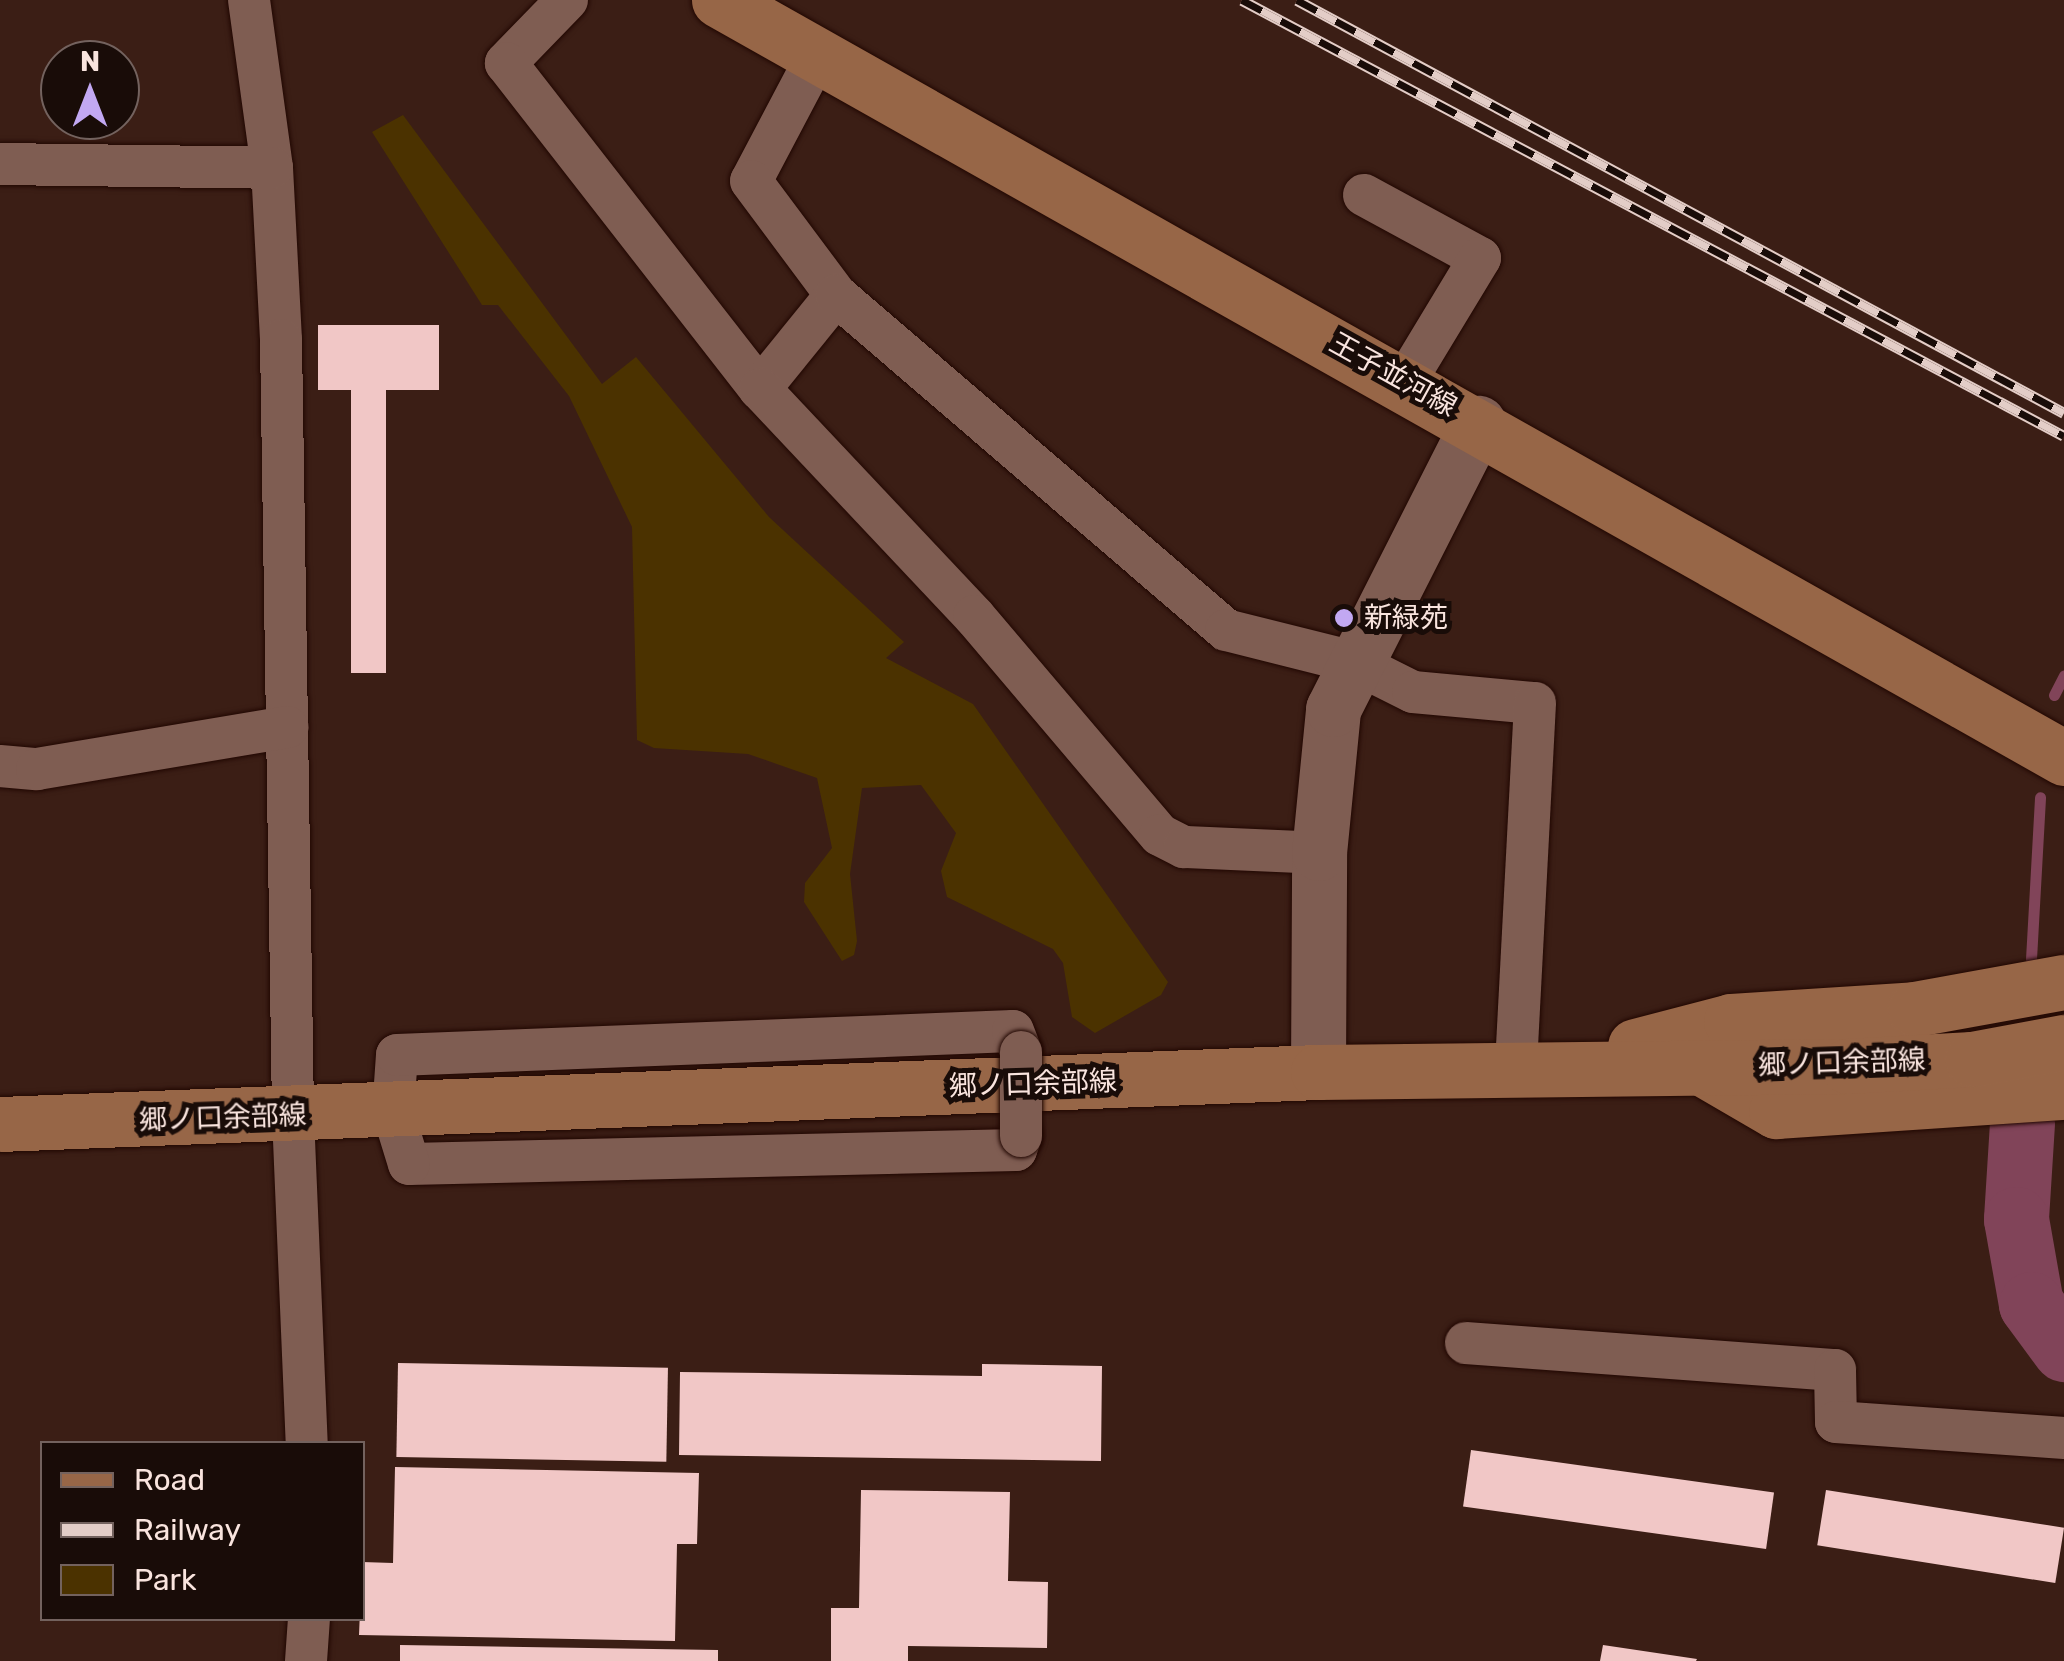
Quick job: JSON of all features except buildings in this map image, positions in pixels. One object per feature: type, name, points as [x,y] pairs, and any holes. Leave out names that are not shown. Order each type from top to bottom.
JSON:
[{"type":"main road","name":"王子並河線","points":[[719,0],[1478,423],[2064,758]]},
{"type":"main road","points":[[1533,1069],[1731,1021],[1916,1009],[2064,982]]},
{"type":"main road","name":"郷ノ口余部線","points":[[0,1124],[293,1116],[1318,1072],[1972,1059],[2064,1042]]},
{"type":"main road","points":[[1699,1066],[1776,1110],[2064,1092]]},
{"type":"street","points":[[248,0],[272,168],[293,1116],[307,1441]]},
{"type":"street","points":[[566,0],[506,63],[760,389],[974,616],[1160,835],[1184,847],[1319,853]]},
{"type":"street","points":[[816,56],[751,182],[836,296],[1226,630],[1354,662],[1413,692],[1534,703],[1533,1069]]},
{"type":"street","points":[[0,164],[272,168]]},
{"type":"street","points":[[1364,195],[1480,258],[1405,382]]},
{"type":"street","points":[[760,389],[836,296]]},
{"type":"street","points":[[1318,1072],[1319,853],[1333,709],[1478,423]]},
{"type":"street","points":[[0,766],[37,769],[287,727]]},
{"type":"street","points":[[1014,1031],[1021,1052],[1021,1136],[1016,1150],[409,1164],[393,1112],[397,1056],[1014,1031]]},
{"type":"street","points":[[1466,1343],[1835,1370],[1836,1422],[2064,1438]]},
{"type":"street","points":[[306,1661],[309,1621]]},
{"type":"green space","points":[[403,115],[602,384],[636,357],[769,517],[904,642],[886,658],[973,704],[1168,982],[1161,995],[1095,1033],[1072,1017],[1063,963],[1053,949],[947,897],[941,871],[956,833],[921,785],[862,788],[850,874],[857,941],[854,955],[842,961],[804,902],[805,883],[832,848],[817,778],[748,754],[654,748],[637,740],[632,527],[569,396],[498,305],[482,305],[372,132]]},
{"type":"waterway","points":[[2054,695],[2064,675]]},
{"type":"waterway","points":[[2031,959],[2040,797]]},
{"type":"waterway","points":[[2022,1123],[2016,1219],[2031,1304],[2064,1349]]},
{"type":"railway","points":[[1242,0],[2064,436]]},
{"type":"railway","points":[[1297,0],[2064,413]]},
{"type":"place","name":"新緑苑","points":[[1344,618]]}]
